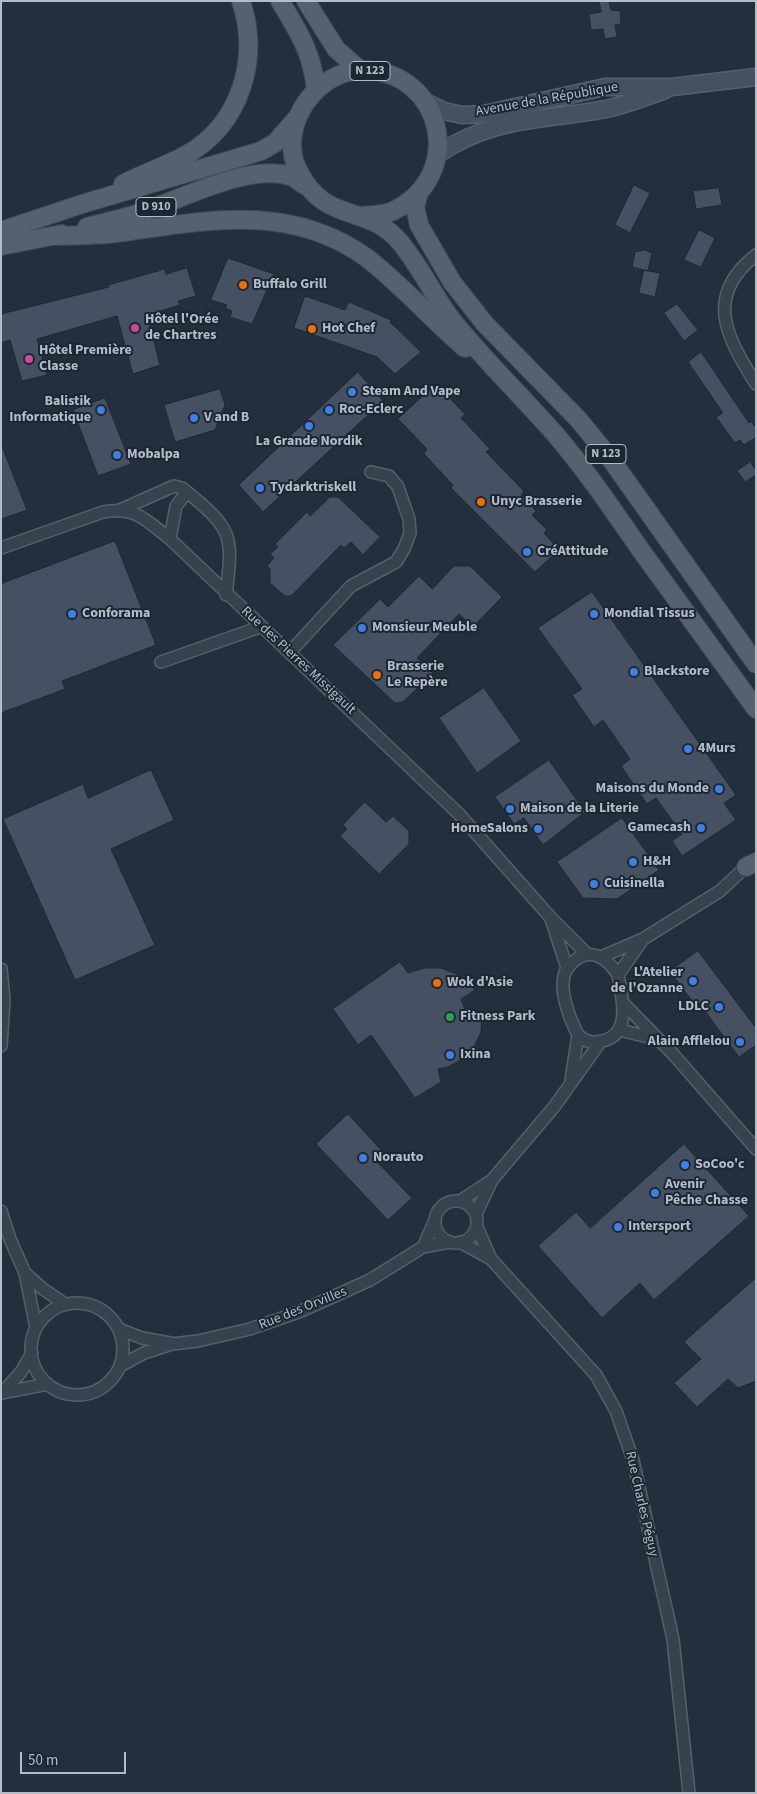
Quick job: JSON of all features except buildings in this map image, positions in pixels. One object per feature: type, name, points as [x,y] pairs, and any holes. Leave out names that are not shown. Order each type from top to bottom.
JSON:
[{"type":"main road","points":[[82,204],[187,154],[202,143],[226,116],[237,101],[245,79],[248,58],[249,36],[241,1]]},
{"type":"main road","points":[[280,1],[308,49],[314,70],[316,89]]},
{"type":"main road","name":"N 123","points":[[306,1],[336,49],[360,70]]},
{"type":"main road","name":"N 123","points":[[361,216],[392,212],[419,192],[432,176],[438,154],[438,132],[432,111],[426,102],[419,93],[402,79],[381,72],[360,70],[336,76],[316,89],[298,117],[293,140],[296,164],[306,186],[322,201],[334,208],[380,224],[401,243],[451,318],[510,387],[555,434],[592,481],[756,709]]},
{"type":"main road","name":"Avenue de la République","points":[[426,102],[453,113],[477,114],[605,87],[672,87],[756,77]]},
{"type":"main road","name":"Avenue de la République","points":[[438,154],[467,136],[494,127],[534,118],[607,108],[672,87]]},
{"type":"main road","name":"D 910","points":[[1,232],[82,204],[261,151],[275,143],[298,117]]},
{"type":"main road","name":"D 910","points":[[1,246],[52,236],[141,213],[199,190],[245,177],[281,174],[292,177],[306,186]]},
{"type":"main road","name":"N 123","points":[[419,192],[415,207],[419,225],[461,295],[520,361],[578,419],[610,458],[756,664]]},
{"type":"main road","points":[[52,236],[122,233],[181,223],[231,219],[273,221],[317,233],[340,242],[366,258],[393,280],[435,322],[510,387]]},
{"type":"street","points":[[756,255],[742,265],[726,292],[724,319],[732,346],[756,384]]},
{"type":"street","points":[[290,652],[351,586],[396,562],[404,549],[410,533],[409,519],[398,487],[389,476],[371,472]]},
{"type":"street","points":[[120,510],[174,486],[182,488],[187,492],[210,511],[228,536],[232,551],[226,595]]},
{"type":"street","points":[[170,539],[176,506],[187,492]]},
{"type":"street","name":"Rue des Pierres Missigault","points":[[1,548],[103,512],[120,510],[140,515],[170,539],[226,595],[290,652],[460,814],[551,918],[587,954]]},
{"type":"street","points":[[161,662],[260,627]]},
{"type":"street","points":[[601,957],[643,939],[720,890],[752,862]]},
{"type":"street","name":"Rue des Pierres Missigault","points":[[551,918],[567,968]]},
{"type":"street","points":[[618,974],[643,939]]},
{"type":"street","points":[[571,1082],[578,1035],[570,1016],[563,979],[567,968],[576,959],[587,954],[606,960],[618,974],[624,1004],[620,1030],[611,1039],[591,1042],[578,1035]]},
{"type":"street","points":[[1,968],[4,999],[1,1046]]},
{"type":"street","points":[[624,1004],[672,1054],[756,1149]]},
{"type":"street","points":[[620,1030],[656,1039]]},
{"type":"street","points":[[476,1214],[492,1180],[554,1107],[601,1041]]},
{"type":"street","points":[[460,1201],[492,1180]]},
{"type":"street","points":[[423,1246],[435,1220],[443,1206],[454,1201],[470,1205],[476,1214],[477,1227],[472,1235],[455,1242],[437,1231],[435,1220]]},
{"type":"street","points":[[1,1211],[10,1239],[25,1273],[36,1328],[32,1353],[21,1372],[2,1392]]},
{"type":"street","name":"Rue Charles Péguy","points":[[477,1227],[492,1259],[596,1374],[616,1411],[633,1460],[672,1639],[689,1793]]},
{"type":"street","name":"Rue Charles Péguy","points":[[455,1242],[492,1259]]},
{"type":"street","name":"Rue des Orvilles","points":[[120,1366],[144,1353],[172,1344],[198,1341],[250,1330],[299,1312],[370,1280],[423,1246],[455,1242]]},
{"type":"street","points":[[25,1273],[43,1289],[65,1304],[90,1305],[102,1310],[112,1318],[119,1329],[123,1347],[120,1366],[106,1385],[86,1394],[66,1394],[48,1384],[37,1370],[32,1353]]},
{"type":"street","points":[[36,1328],[44,1318],[65,1304]]},
{"type":"street","name":"Rue des Orvilles","points":[[119,1329],[142,1338],[172,1344]]},
{"type":"street","points":[[2,1392],[48,1384]]},
{"type":"place","name":"Buffalo Grill","points":[[243,285]]},
{"type":"place","name":"Hôtel l'Orée de Chartres","points":[[135,328]]},
{"type":"place","name":"Hot Chef","points":[[312,329]]},
{"type":"place","name":"Hôtel Première Classe","points":[[29,359]]},
{"type":"place","name":"Steam And Vape","points":[[352,392]]},
{"type":"place","name":"Balistik Informatique","points":[[101,410]]},
{"type":"place","name":"Roc-Eclerc","points":[[329,410]]},
{"type":"place","name":"V and B","points":[[194,418]]},
{"type":"place","name":"La Grande Nordik","points":[[309,426]]},
{"type":"place","name":"Mobalpa","points":[[117,455]]},
{"type":"place","name":"Tydarktriskell","points":[[260,488]]},
{"type":"place","name":"Unyc Brasserie","points":[[481,502]]},
{"type":"place","name":"CréAttitude","points":[[527,552]]},
{"type":"place","name":"Conforama","points":[[72,614]]},
{"type":"place","name":"Mondial Tissus","points":[[594,614]]},
{"type":"place","name":"Monsieur Meuble","points":[[362,628]]},
{"type":"place","name":"Blackstore","points":[[634,672]]},
{"type":"place","name":"Brasserie Le Repère","points":[[377,675]]},
{"type":"place","name":"4Murs","points":[[688,749]]},
{"type":"place","name":"Maisons du Monde","points":[[719,789]]},
{"type":"place","name":"Maison de la Literie","points":[[510,809]]},
{"type":"place","name":"Gamecash","points":[[701,828]]},
{"type":"place","name":"HomeSalons","points":[[538,829]]},
{"type":"place","name":"H&H","points":[[633,862]]},
{"type":"place","name":"Cuisinella","points":[[594,884]]},
{"type":"place","name":"L'Atelier de l'Ozanne","points":[[693,981]]},
{"type":"place","name":"Wok d'Asie","points":[[437,983]]},
{"type":"place","name":"LDLC","points":[[719,1007]]},
{"type":"place","name":"Fitness Park","points":[[450,1017]]},
{"type":"place","name":"Alain Afflelou","points":[[740,1042]]},
{"type":"place","name":"Ixina","points":[[450,1055]]},
{"type":"place","name":"Norauto","points":[[363,1158]]},
{"type":"place","name":"SoCoo'c","points":[[685,1165]]},
{"type":"place","name":"Avenir Pêche Chasse","points":[[655,1193]]},
{"type":"place","name":"Intersport","points":[[618,1227]]}]
